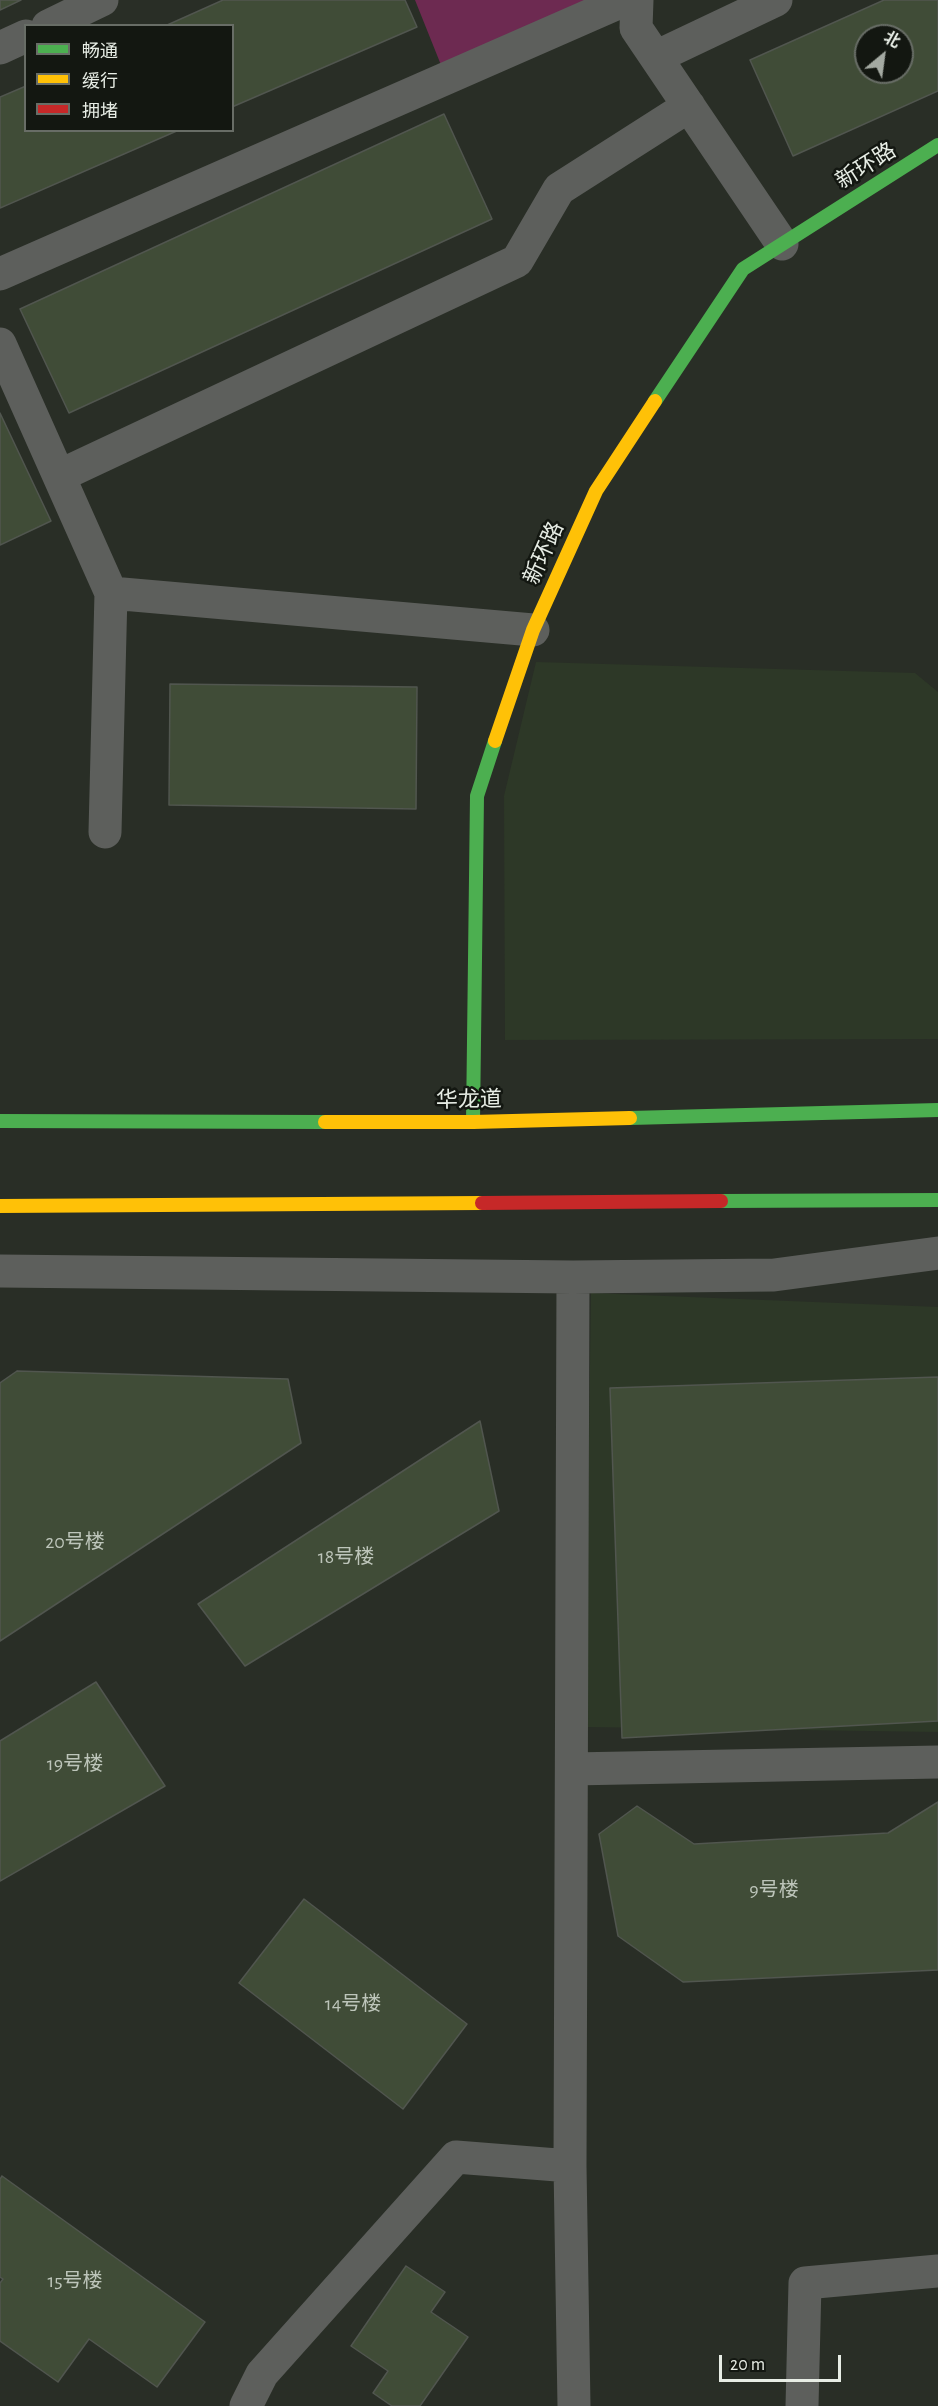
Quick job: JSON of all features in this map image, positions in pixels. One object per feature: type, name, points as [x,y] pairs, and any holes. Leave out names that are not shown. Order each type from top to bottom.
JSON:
[{"type":"main road","name":"新环路","points":[[473,1122],[477,796],[533,630],[596,491],[743,269],[938,145]]},
{"type":"main road","name":"华龙道","points":[[0,1121],[473,1122],[938,1110]]},
{"type":"main road","points":[[0,1206],[938,1200]]},
{"type":"street","points":[[52,24],[102,0]]},
{"type":"street","points":[[0,274],[625,0]]},
{"type":"street","points":[[638,0],[636,28],[782,243]]},
{"type":"street","points":[[656,57],[776,0]]},
{"type":"street","points":[[0,48],[24,37]]},
{"type":"street","points":[[59,476],[517,261],[559,189],[689,106]]},
{"type":"street","points":[[3,356],[111,593],[105,832]]},
{"type":"street","points":[[111,593],[533,630]]},
{"type":"street","points":[[0,1271],[573,1277],[774,1275],[938,1253]]},
{"type":"street","points":[[573,1277],[570,2166],[574,2406]]},
{"type":"street","points":[[572,1769],[938,1762]]},
{"type":"street","points":[[246,2406],[262,2374],[456,2157],[570,2166]]},
{"type":"street","points":[[802,2406],[805,2283],[938,2271]]},
{"type":"shaded area","points":[[415,0],[605,0],[443,70]]},
{"type":"shaded area","points":[[536,662],[915,673],[938,692],[938,1039],[505,1040],[504,796]]},
{"type":"shaded area","points":[[591,1293],[938,1307],[938,1732],[585,1727]]},
{"type":"building","points":[[0,0],[21,0],[0,10]]},
{"type":"building","points":[[223,0],[405,0],[417,27],[234,106],[234,24],[169,24]]},
{"type":"building","points":[[884,0],[938,0],[938,91],[793,156],[750,60]]},
{"type":"building","points":[[24,87],[24,132],[174,132],[0,208],[0,97]]},
{"type":"building","points":[[444,114],[492,219],[69,413],[20,309]]},
{"type":"building","points":[[0,413],[51,521],[0,545]]},
{"type":"building","points":[[170,684],[417,687],[416,809],[169,805]]},
{"type":"building","points":[[17,1371],[288,1379],[301,1443],[0,1641],[0,1383]]},
{"type":"building","points":[[938,1377],[938,1721],[622,1738],[610,1388]]},
{"type":"building","points":[[480,1421],[499,1511],[245,1666],[198,1604]]},
{"type":"building","points":[[96,1682],[165,1786],[0,1881],[0,1741]]},
{"type":"building","points":[[938,1802],[938,1970],[683,1982],[618,1936],[599,1834],[637,1806],[694,1844],[888,1833]]},
{"type":"building","points":[[304,1899],[467,2024],[403,2109],[239,1983]]},
{"type":"building","points":[[2,2176],[205,2322],[157,2387],[89,2339],[58,2382],[0,2341],[0,2283],[3,2279],[0,2277],[0,2179]]},
{"type":"building","points":[[406,2266],[445,2292],[431,2312],[468,2337],[420,2406],[392,2406],[373,2393],[388,2371],[351,2346]]},
{"type":"traffic: fast","points":[[655,401],[743,269],[938,145]]},
{"type":"traffic: fast","points":[[473,1122],[477,796],[495,741]]},
{"type":"traffic: fast","points":[[630,1118],[938,1110]]},
{"type":"traffic: fast","points":[[0,1121],[325,1122]]},
{"type":"traffic: fast","points":[[721,1201],[938,1200]]},
{"type":"traffic: slow","points":[[495,741],[533,630],[596,491],[655,401]]},
{"type":"traffic: slow","points":[[325,1122],[473,1122],[630,1118]]},
{"type":"traffic: slow","points":[[0,1206],[482,1203]]},
{"type":"traffic: jam","points":[[482,1203],[721,1201]]}]
